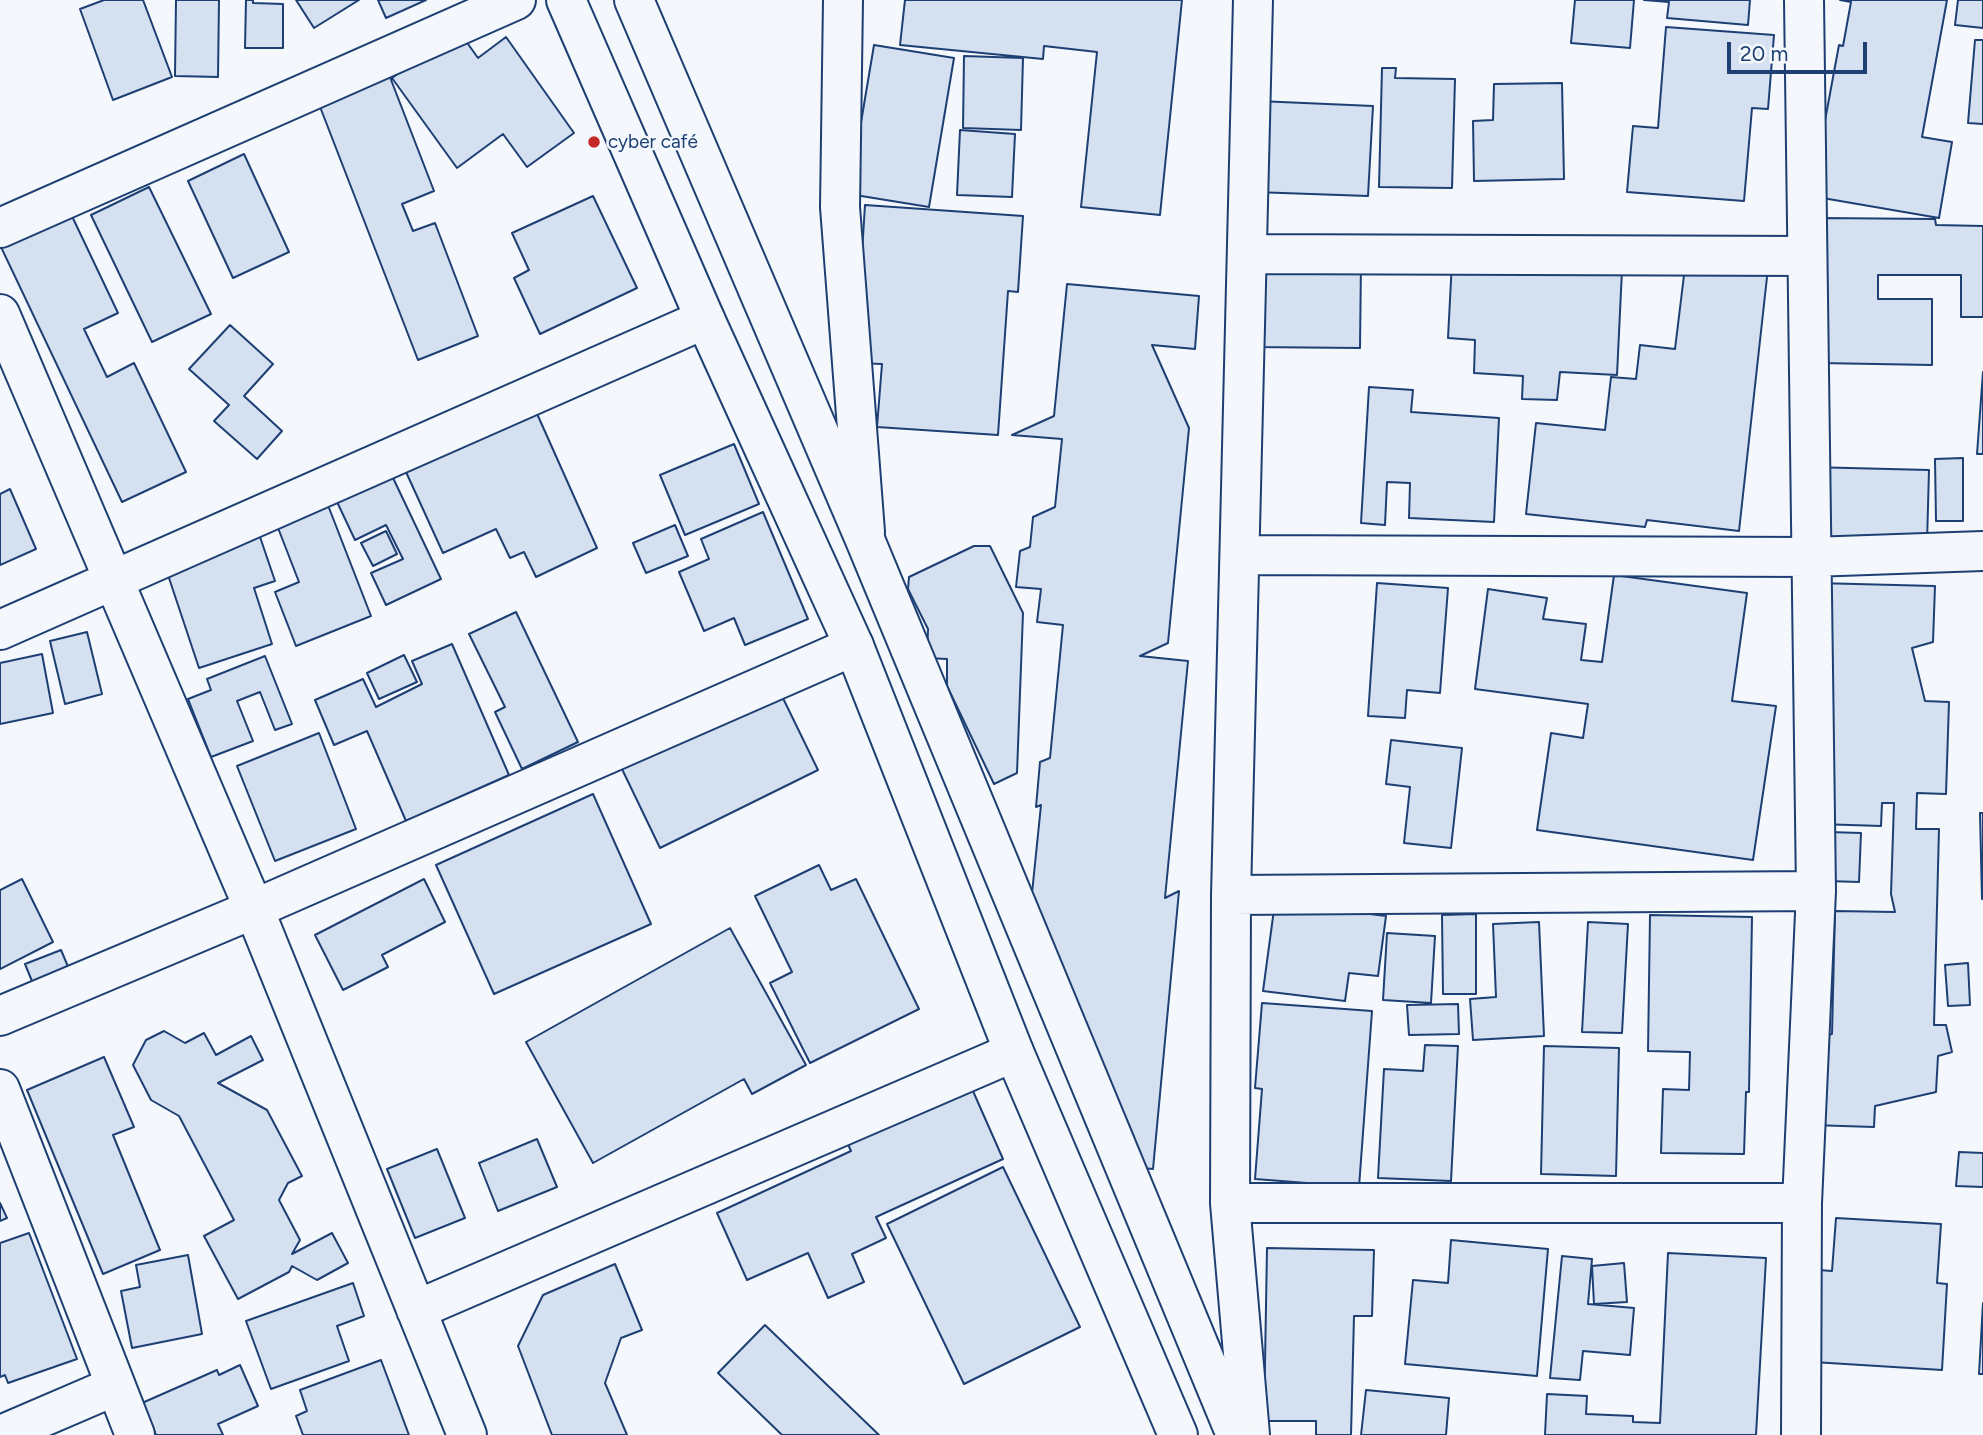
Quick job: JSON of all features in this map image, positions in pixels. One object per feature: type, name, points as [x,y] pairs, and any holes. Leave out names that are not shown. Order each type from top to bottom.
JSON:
[{"type":"street","points":[[0,228],[516,0]]},
{"type":"street","points":[[566,0],[705,318],[854,646],[1014,1052],[1178,1435]]},
{"type":"street","points":[[634,0],[866,542],[1236,1435]]},
{"type":"street","points":[[843,0],[840,207],[866,542]]},
{"type":"street","points":[[1250,1435],[1230,1203],[1231,895],[1254,0]]},
{"type":"street","points":[[1801,1435],[1802,1203],[1816,891],[1804,0]]},
{"type":"street","points":[[1248,254],[1806,256]]},
{"type":"street","points":[[0,314],[254,909],[467,1435]]},
{"type":"street","points":[[0,630],[705,318]]},
{"type":"street","points":[[1241,555],[1811,558],[1983,551]]},
{"type":"street","points":[[0,1016],[254,909],[854,646]]},
{"type":"street","points":[[1231,895],[1816,891]]},
{"type":"street","points":[[416,1310],[1014,1052]]},
{"type":"street","points":[[0,1089],[135,1435]]},
{"type":"street","points":[[1230,1203],[1802,1203]]},
{"type":"street","points":[[1,1435],[115,1385]]},
{"type":"building","points":[[104,0],[143,0],[172,77],[113,100],[80,9]]},
{"type":"building","points":[[176,0],[219,0],[218,77],[175,76]]},
{"type":"building","points":[[246,0],[253,0],[253,3],[283,4],[283,48],[245,48]]},
{"type":"building","points":[[296,0],[359,0],[314,28]]},
{"type":"building","points":[[378,0],[426,0],[386,18]]},
{"type":"building","points":[[905,0],[1182,0],[1160,215],[1081,207],[1097,52],[1044,46],[1043,59],[900,45]]},
{"type":"building","points":[[1575,0],[1634,0],[1630,48],[1571,43]]},
{"type":"building","points":[[1644,0],[1750,0],[1748,25],[1667,18],[1669,2]]},
{"type":"building","points":[[1840,0],[1947,0],[1922,137],[1952,142],[1939,218],[1811,196],[1839,45],[1843,46],[1851,2]]},
{"type":"building","points":[[1958,0],[1983,0],[1983,28],[1955,25]]},
{"type":"building","points":[[1666,27],[1774,35],[1768,109],[1752,108],[1744,201],[1627,192],[1633,126],[1658,128]]},
{"type":"building","points":[[458,30],[478,58],[506,37],[574,133],[527,167],[503,134],[457,168],[392,78]]},
{"type":"building","points":[[1975,40],[1983,40],[1983,124],[1968,123]]},
{"type":"building","points":[[874,45],[954,58],[929,207],[849,194]]},
{"type":"building","points":[[964,56],[1023,58],[1021,130],[963,128]]},
{"type":"building","points":[[1382,68],[1396,68],[1395,78],[1455,79],[1452,188],[1379,187]]},
{"type":"building","points":[[388,72],[434,191],[402,204],[413,231],[435,223],[478,336],[418,360],[317,99]]},
{"type":"building","points":[[1562,83],[1564,179],[1474,181],[1473,121],[1493,120],[1494,84]]},
{"type":"building","points":[[1258,101],[1373,106],[1368,196],[1254,192]]},
{"type":"building","points":[[960,130],[1015,134],[1012,197],[957,195]]},
{"type":"building","points":[[244,154],[289,252],[233,278],[188,181]]},
{"type":"building","points":[[149,187],[211,314],[152,342],[91,215]]},
{"type":"building","points":[[593,196],[637,288],[540,334],[514,278],[529,270],[512,233]]},
{"type":"building","points":[[865,205],[1023,216],[1018,292],[1008,291],[998,435],[877,427],[882,364],[855,363]]},
{"type":"building","points":[[70,212],[118,313],[84,329],[107,377],[134,363],[186,472],[122,502],[0,245]]},
{"type":"building","points":[[1821,218],[1935,219],[1936,225],[1983,226],[1983,317],[1961,317],[1961,275],[1878,275],[1878,299],[1932,299],[1932,365],[1819,363]]},
{"type":"building","points":[[1253,260],[1361,261],[1360,348],[1251,347]]},
{"type":"building","points":[[1452,261],[1622,270],[1617,375],[1560,372],[1557,400],[1522,399],[1523,376],[1474,373],[1475,340],[1448,338]]},
{"type":"building","points":[[1685,267],[1768,268],[1739,531],[1647,520],[1645,527],[1526,514],[1536,423],[1605,430],[1611,377],[1636,379],[1640,345],[1675,349]]},
{"type":"building","points":[[1067,284],[1199,296],[1195,349],[1152,345],[1189,428],[1168,643],[1140,656],[1188,661],[1165,898],[1179,891],[1153,1169],[1131,1167],[1134,1137],[1031,903],[1041,805],[1036,807],[1040,762],[1050,758],[1063,625],[1037,622],[1041,589],[1016,587],[1020,551],[1030,547],[1033,517],[1055,507],[1062,439],[1012,435],[1054,416]]},
{"type":"building","points":[[230,325],[273,364],[244,396],[282,431],[257,459],[214,421],[229,405],[189,369]]},
{"type":"building","points":[[1983,372],[1983,454],[1977,454]]},
{"type":"building","points":[[1369,387],[1413,390],[1411,412],[1499,418],[1494,522],[1409,518],[1410,483],[1387,482],[1385,525],[1361,523]]},
{"type":"building","points":[[530,398],[597,548],[536,577],[524,552],[510,558],[496,529],[443,553],[401,461]]},
{"type":"building","points":[[734,444],[759,504],[685,535],[660,475]]},
{"type":"building","points":[[1963,458],[1963,521],[1936,521],[1935,459]]},
{"type":"building","points":[[385,461],[441,579],[386,605],[371,573],[403,559],[386,525],[355,540],[330,487]]},
{"type":"building","points":[[1809,467],[1929,470],[1927,543],[1807,540]]},
{"type":"building","points":[[10,489],[36,549],[0,565],[0,494]]},
{"type":"building","points":[[324,495],[371,616],[296,646],[275,592],[299,582],[273,515]]},
{"type":"building","points":[[763,512],[808,619],[745,645],[734,618],[704,631],[679,572],[709,559],[701,539]]},
{"type":"building","points":[[675,525],[688,556],[646,573],[633,543]]},
{"type":"building","points":[[386,531],[397,554],[373,566],[361,543]]},
{"type":"building","points":[[259,534],[275,581],[254,588],[272,644],[199,668],[165,566]]},
{"type":"building","points":[[974,546],[990,546],[1023,613],[1017,773],[994,784],[947,686],[947,659],[927,658],[928,629],[908,589],[909,577]]},
{"type":"building","points":[[1614,575],[1747,593],[1732,701],[1776,706],[1753,860],[1537,830],[1551,733],[1583,738],[1588,704],[1475,689],[1488,589],[1547,598],[1543,619],[1586,624],[1581,660],[1602,662]]},
{"type":"building","points":[[1377,583],[1448,588],[1440,693],[1407,690],[1405,718],[1368,716]]},
{"type":"building","points":[[1816,583],[1935,586],[1933,642],[1912,648],[1925,701],[1949,702],[1946,794],[1917,793],[1916,829],[1939,829],[1934,1025],[1946,1025],[1952,1052],[1938,1056],[1936,1092],[1875,1106],[1874,1127],[1811,1125],[1813,1039],[1832,1034],[1835,911],[1895,912],[1891,894],[1894,803],[1882,803],[1881,826],[1818,824]]},
{"type":"building","points":[[516,612],[578,742],[522,769],[495,712],[505,707],[469,634]]},
{"type":"building","points":[[87,632],[102,694],[65,704],[50,641]]},
{"type":"building","points":[[452,644],[509,775],[406,821],[367,731],[334,745],[315,700],[363,679],[376,707],[422,684],[412,661]]},
{"type":"building","points":[[42,654],[53,713],[0,724],[0,663]]},
{"type":"building","points":[[404,655],[417,682],[379,699],[367,673]]},
{"type":"building","points":[[265,656],[292,724],[275,730],[260,692],[237,701],[253,741],[211,757],[188,699],[211,690],[207,679]]},
{"type":"building","points":[[779,690],[818,770],[660,848],[621,767]]},
{"type":"building","points":[[319,733],[356,829],[275,861],[237,766]]},
{"type":"building","points":[[1391,740],[1462,748],[1451,848],[1404,843],[1410,787],[1386,784]]},
{"type":"building","points":[[593,794],[651,924],[494,994],[436,865]]},
{"type":"building","points":[[1980,813],[1983,813],[1983,899],[1982,899]]},
{"type":"building","points":[[1828,832],[1861,833],[1859,882],[1827,881]]},
{"type":"building","points":[[819,865],[831,890],[856,879],[919,1009],[810,1063],[770,983],[792,972],[755,896]]},
{"type":"building","points":[[22,879],[53,942],[0,969],[0,890]]},
{"type":"building","points":[[424,879],[445,922],[382,955],[388,967],[343,990],[315,935]]},
{"type":"building","points":[[1275,902],[1386,916],[1378,976],[1349,973],[1345,1001],[1263,991]]},
{"type":"building","points":[[1476,914],[1476,994],[1443,994],[1442,915]]},
{"type":"building","points":[[1650,915],[1752,917],[1749,1092],[1746,1092],[1744,1154],[1661,1153],[1663,1089],[1689,1090],[1690,1052],[1648,1051]]},
{"type":"building","points":[[1539,922],[1544,1036],[1473,1040],[1470,999],[1496,997],[1493,924]]},
{"type":"building","points":[[1588,922],[1628,924],[1622,1033],[1582,1032]]},
{"type":"building","points":[[730,928],[806,1065],[752,1094],[744,1079],[593,1163],[526,1042]]},
{"type":"building","points":[[1387,933],[1435,936],[1431,1003],[1383,1000]]},
{"type":"building","points":[[61,950],[72,976],[36,991],[25,964]]},
{"type":"building","points":[[1968,963],[1970,1005],[1948,1006],[1945,965]]},
{"type":"building","points":[[1262,1003],[1372,1011],[1359,1187],[1255,1179],[1262,1089],[1255,1088]]},
{"type":"building","points":[[1458,1004],[1459,1034],[1409,1035],[1407,1005]]},
{"type":"building","points":[[164,1031],[185,1043],[204,1033],[216,1055],[251,1036],[263,1060],[218,1083],[267,1110],[302,1176],[288,1183],[279,1200],[300,1240],[292,1254],[332,1233],[348,1263],[317,1280],[292,1266],[289,1272],[238,1299],[204,1236],[234,1220],[179,1116],[151,1100],[133,1065],[146,1040]]},
{"type":"building","points":[[1425,1045],[1458,1046],[1451,1181],[1378,1178],[1384,1069],[1423,1071]]},
{"type":"building","points":[[1544,1046],[1619,1048],[1616,1176],[1541,1174]]},
{"type":"building","points":[[104,1057],[134,1127],[113,1135],[160,1250],[103,1274],[27,1090]]},
{"type":"building","points":[[965,1073],[1003,1159],[876,1217],[886,1238],[852,1254],[864,1282],[828,1298],[808,1253],[747,1280],[717,1213],[851,1151],[841,1129]]},
{"type":"building","points":[[537,1139],[557,1187],[498,1211],[479,1163]]},
{"type":"building","points":[[437,1149],[465,1218],[415,1238],[387,1169]]},
{"type":"building","points":[[1959,1152],[1983,1153],[1983,1187],[1956,1186]]},
{"type":"building","points":[[1003,1167],[1080,1327],[964,1384],[887,1224]]},
{"type":"building","points":[[0,1203],[7,1218],[0,1221]]},
{"type":"building","points":[[1836,1218],[1941,1224],[1937,1283],[1947,1284],[1942,1370],[1813,1362],[1819,1270],[1832,1271]]},
{"type":"building","points":[[29,1233],[77,1359],[8,1383],[5,1375],[0,1377],[0,1243]]},
{"type":"building","points":[[1451,1240],[1548,1249],[1537,1376],[1405,1364],[1413,1280],[1448,1283]]},
{"type":"building","points":[[1267,1248],[1374,1250],[1372,1316],[1354,1316],[1351,1435],[1316,1435],[1316,1421],[1264,1421]]},
{"type":"building","points":[[1668,1253],[1766,1258],[1756,1435],[1545,1435],[1547,1394],[1587,1396],[1586,1414],[1633,1416],[1633,1422],[1660,1423]]},
{"type":"building","points":[[188,1255],[202,1334],[132,1348],[121,1291],[140,1287],[136,1265]]},
{"type":"building","points":[[1562,1256],[1592,1259],[1588,1304],[1634,1308],[1630,1355],[1583,1351],[1580,1380],[1550,1378]]},
{"type":"building","points":[[1624,1263],[1627,1302],[1594,1304],[1592,1266]]},
{"type":"building","points":[[615,1264],[642,1330],[621,1338],[605,1383],[627,1435],[552,1435],[518,1346],[543,1295]]},
{"type":"building","points":[[353,1283],[364,1316],[337,1326],[349,1361],[271,1389],[246,1321]]},
{"type":"building","points":[[1983,1303],[1983,1374],[1979,1374]]},
{"type":"building","points":[[765,1325],[879,1435],[782,1435],[718,1373]]},
{"type":"building","points":[[381,1360],[409,1435],[303,1435],[296,1416],[307,1411],[300,1390]]},
{"type":"building","points":[[240,1365],[258,1406],[218,1424],[223,1435],[156,1435],[142,1403],[217,1370],[219,1375]]},
{"type":"building","points":[[1366,1390],[1449,1398],[1446,1435],[1361,1435]]},
{"type":"place","name":"cyber café","points":[[594,142]]}]
